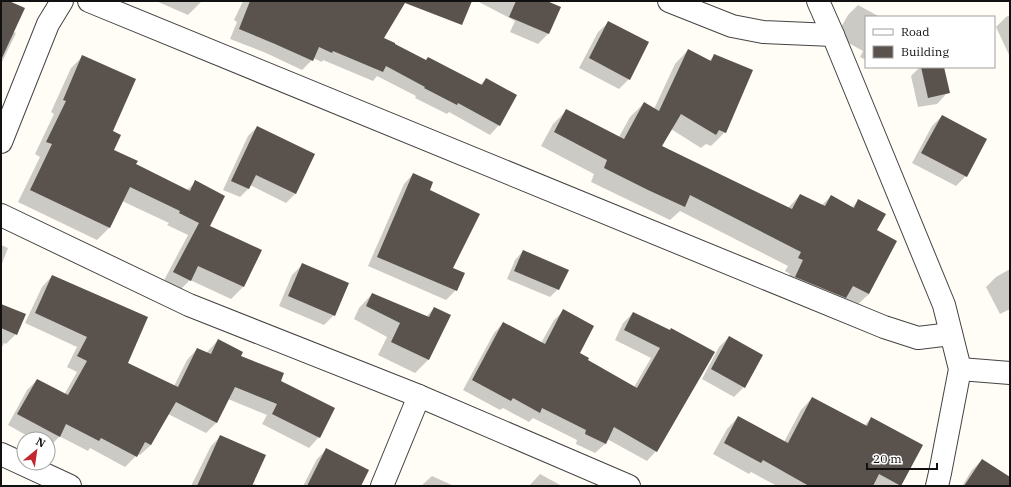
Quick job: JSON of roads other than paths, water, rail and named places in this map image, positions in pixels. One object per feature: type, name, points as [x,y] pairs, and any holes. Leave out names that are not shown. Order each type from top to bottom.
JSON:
[{"type":"street","points":[[1,142],[48,24],[62,1]]},
{"type":"street","points":[[89,1],[884,327],[918,338],[951,334]]},
{"type":"street","points":[[669,1],[732,26],[763,32],[833,35]]},
{"type":"street","points":[[818,1],[944,305],[960,369],[937,486]]},
{"type":"street","points":[[1,215],[189,304],[419,396],[629,486]]},
{"type":"street","points":[[960,369],[1010,373]]},
{"type":"street","points":[[382,486],[419,396]]},
{"type":"street","points":[[1,454],[70,486]]}]
